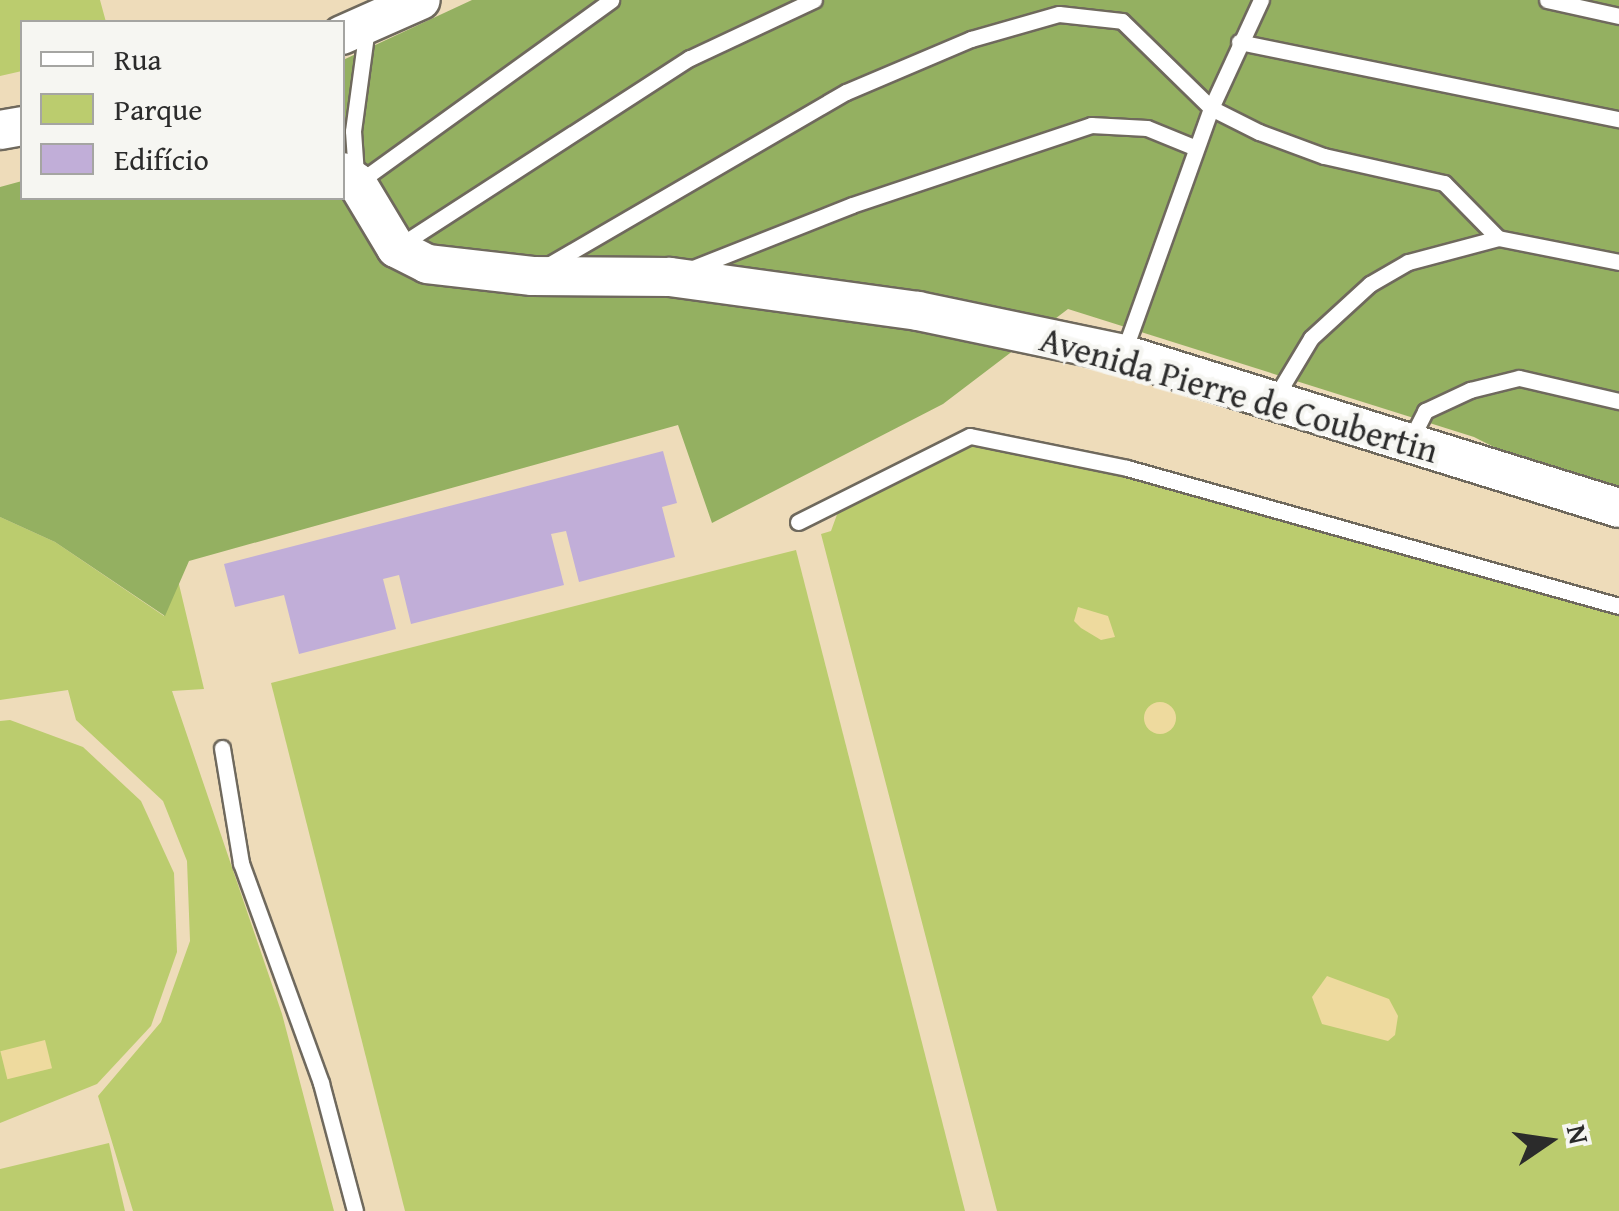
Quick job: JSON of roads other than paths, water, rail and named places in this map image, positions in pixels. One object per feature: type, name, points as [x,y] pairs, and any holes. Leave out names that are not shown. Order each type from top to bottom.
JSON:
[{"type":"street","points":[[355,31],[421,0]]},
{"type":"street","points":[[350,178],[396,248]]},
{"type":"street","name":"Avenida Pierre de Coubertin","points":[[396,248],[427,264],[532,276],[670,277],[918,311],[1123,354],[1619,508]]},
{"type":"lane","points":[[350,178],[612,0]]},
{"type":"lane","points":[[396,248],[690,58],[814,0]]},
{"type":"lane","points":[[1123,354],[1210,108],[1261,0]]},
{"type":"lane","points":[[1548,0],[1619,16]]},
{"type":"lane","points":[[532,276],[688,178],[846,92],[971,39],[1058,14],[1122,20],[1210,108],[1324,156],[1444,183],[1498,238]]},
{"type":"lane","points":[[350,178],[355,31]]},
{"type":"lane","points":[[1239,42],[1619,119]]},
{"type":"lane","points":[[670,277],[852,205],[1091,125],[1147,128],[1196,148]]},
{"type":"lane","points":[[1274,398],[1311,338],[1370,284],[1408,262],[1498,238],[1619,262]]},
{"type":"lane","points":[[1410,442],[1425,411],[1470,390],[1520,378],[1619,401]]},
{"type":"lane","points":[[798,522],[970,436],[1127,468],[1619,606]]},
{"type":"lane","points":[[222,748],[241,863],[322,1084],[355,1211]]}]
